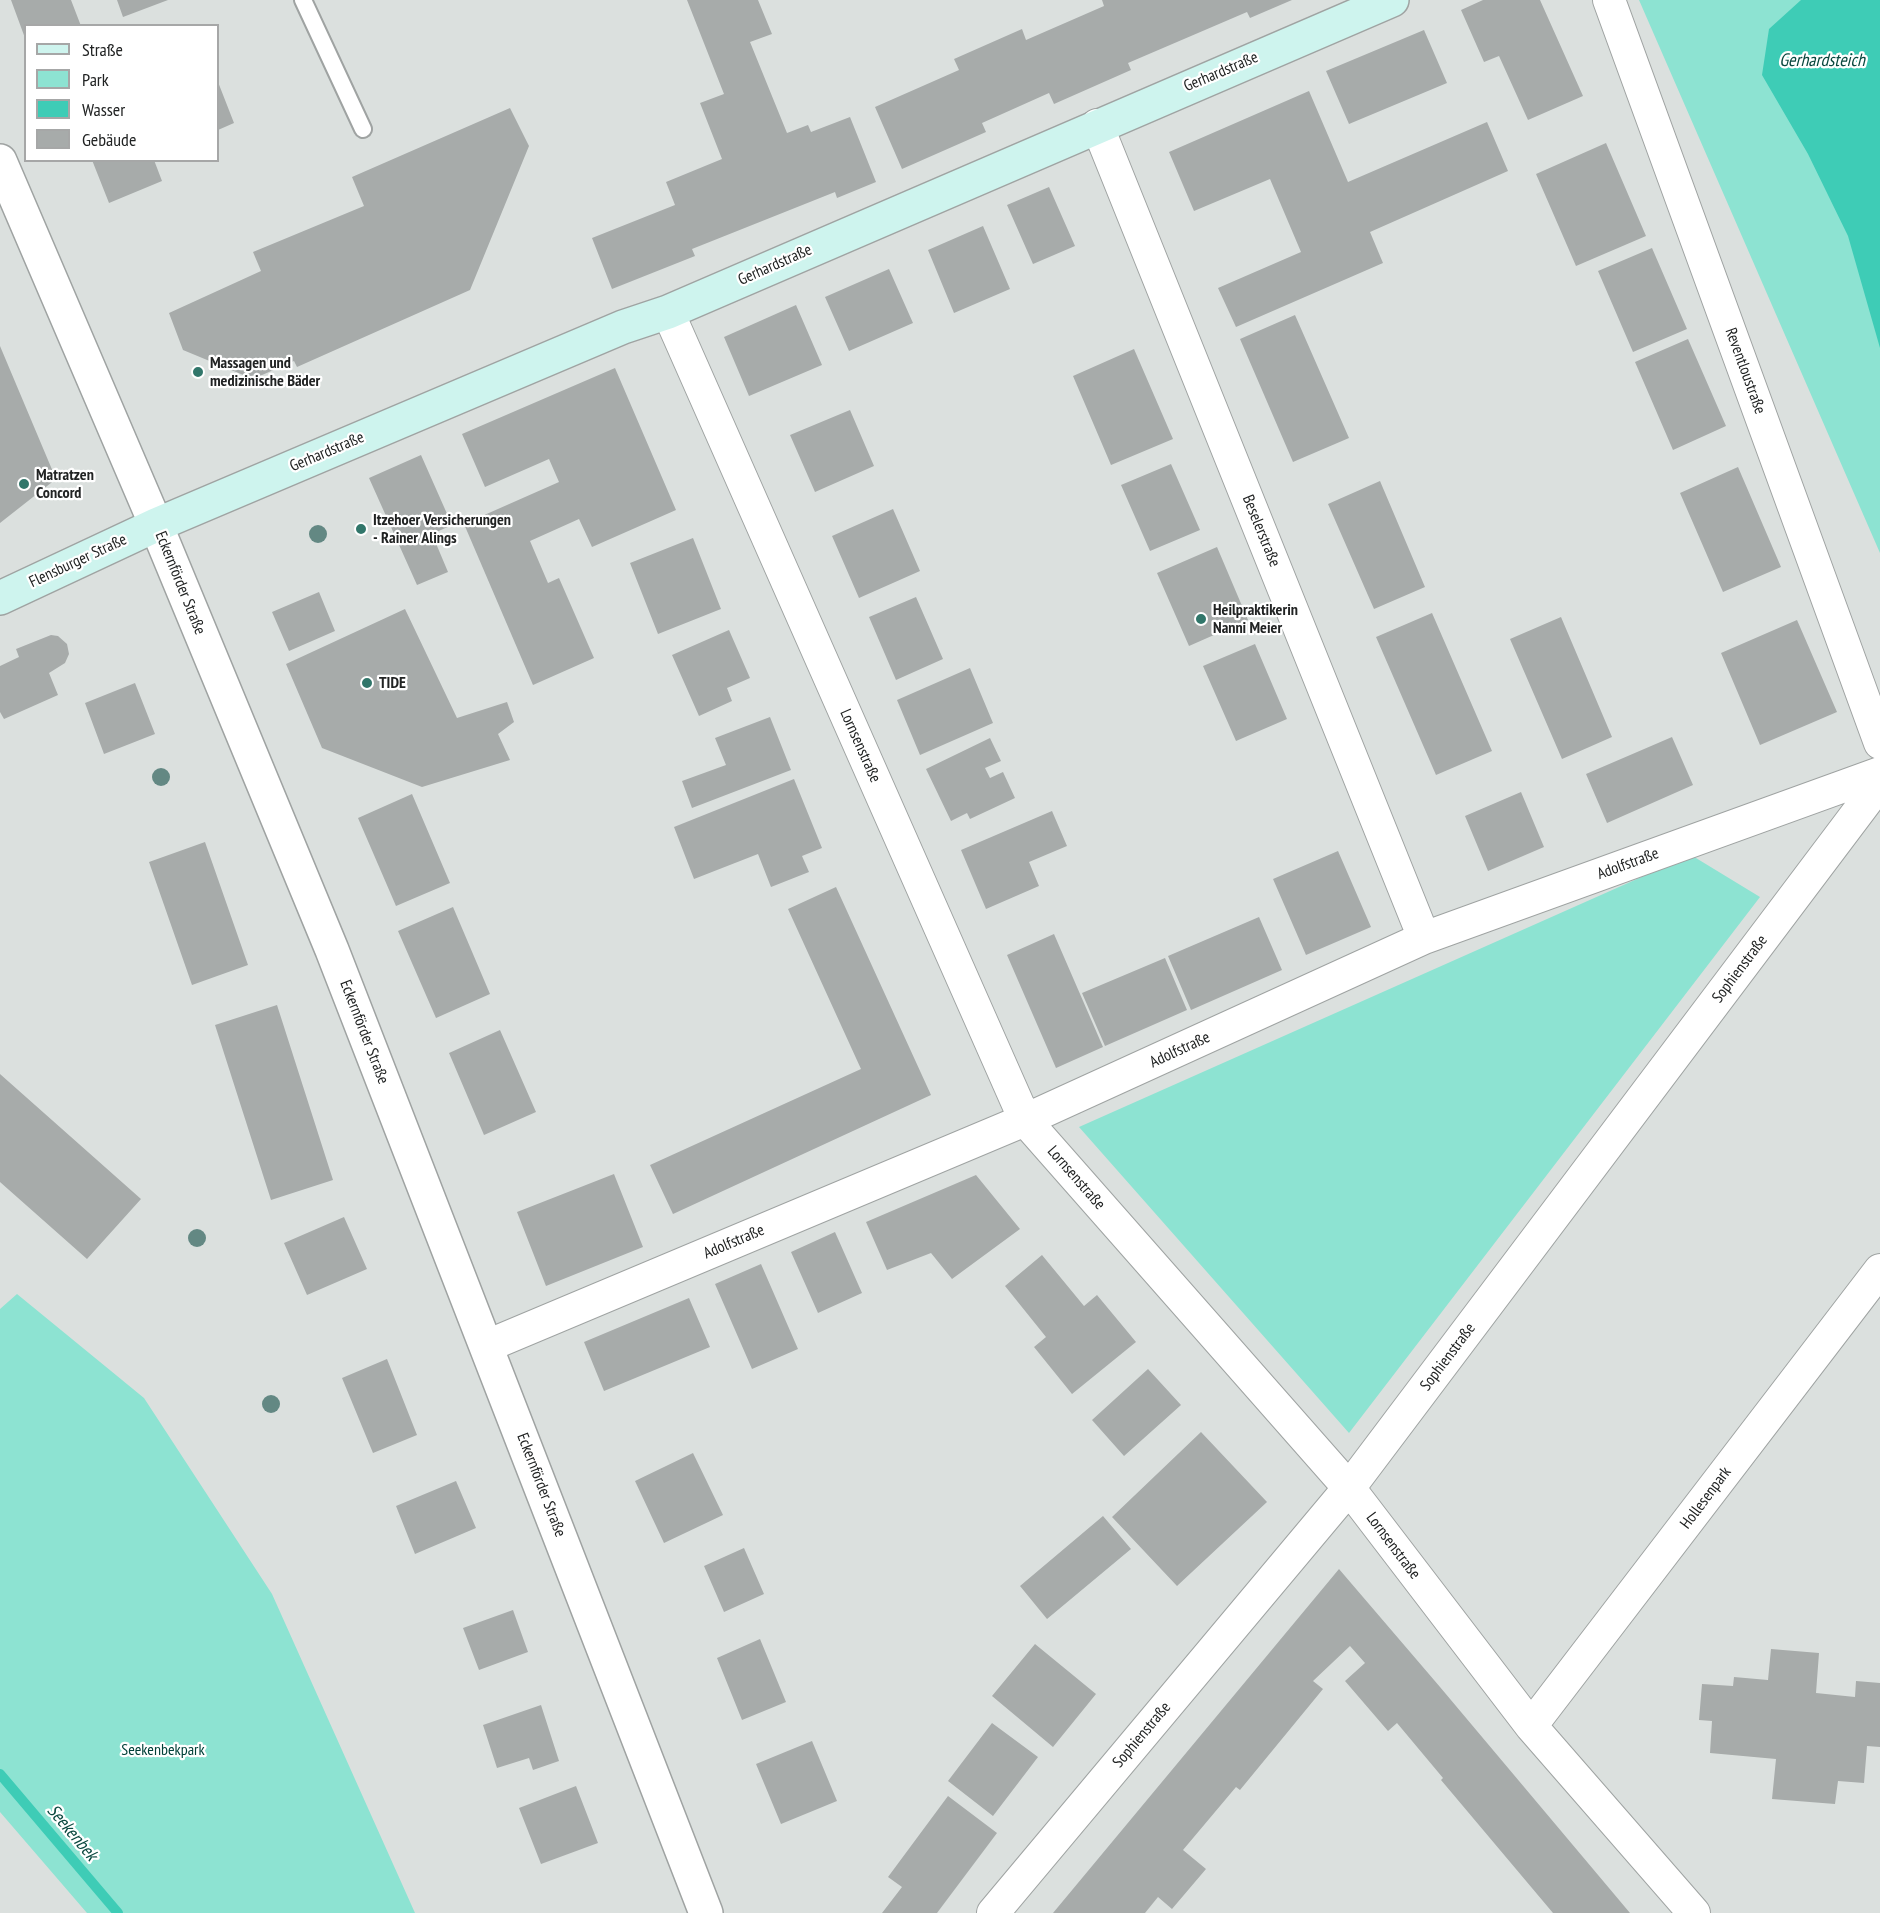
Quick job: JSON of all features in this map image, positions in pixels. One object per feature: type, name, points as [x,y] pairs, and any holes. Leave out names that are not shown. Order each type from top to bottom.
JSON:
[{"type":"main road","name":"Gerhardstraße","points":[[156,525],[623,327],[668,312],[1097,125],[1392,0]]},
{"type":"main road","name":"Flensburger Straße","points":[[0,597],[156,525]]},
{"type":"street","name":"Reventloustraße","points":[[1609,0],[1880,742]]},
{"type":"street","name":"Beselerstraße","points":[[1097,125],[1424,938]]},
{"type":"street","name":"Eckernförder Straße","points":[[1,167],[156,525],[332,950],[706,1913]]},
{"type":"street","name":"Lornsenstraße","points":[[668,312],[1025,1120],[1349,1488],[1531,1726],[1694,1913]]},
{"type":"street","name":"Adolfstraße","points":[[487,1346],[1025,1120],[1424,938],[1880,773]]},
{"type":"street","name":"Sophienstraße","points":[[993,1913],[1349,1488],[1880,783]]},
{"type":"street","name":"Hollesenpark","points":[[1531,1726],[1880,1270]]},
{"type":"lane","points":[[303,0],[363,129]]},
{"type":"green space","points":[[1639,0],[1880,0],[1880,553]]},
{"type":"green space","points":[[1691,855],[1760,897],[1349,1433],[1079,1127]]},
{"type":"green space","name":"Seekenbekpark","points":[[17,1294],[144,1398],[272,1594],[415,1913],[87,1913],[0,1812],[0,1309]]},
{"type":"water","name":"Gerhardsteich","points":[[1801,0],[1880,0],[1880,348],[1848,236],[1808,154],[1762,75],[1769,29]]},
{"type":"building","points":[[11,0],[71,0],[80,24],[24,24],[24,35]]},
{"type":"building","points":[[117,0],[168,0],[123,17]]},
{"type":"building","points":[[687,0],[758,0],[772,34],[750,42],[787,133],[808,125],[811,132],[850,117],[876,182],[837,198],[835,192],[692,249],[695,256],[612,289],[592,238],[675,205],[666,182],[722,159],[700,103],[724,94]]},
{"type":"building","points":[[1102,0],[1292,0],[1250,18],[1247,12],[1128,63],[1131,70],[1054,104],[1049,93],[982,123],[986,132],[902,169],[875,107],[959,70],[954,59],[1022,29],[1026,40],[1104,6]]},
{"type":"building","points":[[1483,0],[1540,0],[1583,96],[1528,120],[1499,56],[1484,62],[1461,10]]},
{"type":"building","points":[[1424,30],[1447,83],[1349,124],[1326,71]]},
{"type":"building","points":[[219,85],[234,123],[219,130]]},
{"type":"building","points":[[1309,91],[1348,182],[1487,122],[1508,171],[1370,232],[1383,263],[1236,327],[1218,288],[1301,252],[1270,179],[1194,211],[1169,152]]},
{"type":"building","points":[[510,108],[529,146],[470,290],[297,367],[294,361],[253,379],[183,350],[169,313],[261,271],[253,252],[364,206],[352,177]]},
{"type":"building","points":[[1606,143],[1646,236],[1576,266],[1536,174]]},
{"type":"building","points":[[93,162],[155,162],[162,181],[109,203]]},
{"type":"building","points":[[1049,187],[1075,246],[1033,264],[1007,205]]},
{"type":"building","points":[[983,226],[1010,289],[954,313],[928,250]]},
{"type":"building","points":[[1652,248],[1687,329],[1633,352],[1598,271]]},
{"type":"building","points":[[889,269],[913,323],[849,351],[825,297]]},
{"type":"building","points":[[796,305],[822,365],[749,396],[724,337]]},
{"type":"building","points":[[1295,315],[1349,438],[1293,462],[1240,339]]},
{"type":"building","points":[[1688,339],[1726,426],[1673,450],[1635,362]]},
{"type":"building","points":[[0,346],[56,479],[0,523]]},
{"type":"building","points":[[1134,349],[1173,439],[1111,465],[1073,376]]},
{"type":"building","points":[[615,368],[676,510],[592,547],[579,519],[530,541],[548,583],[559,578],[594,658],[533,685],[464,524],[559,482],[549,459],[485,487],[462,434]]},
{"type":"building","points":[[850,410],[874,466],[815,492],[790,435]]},
{"type":"building","points":[[421,455],[452,525],[432,534],[448,572],[417,585],[369,478]]},
{"type":"building","points":[[1171,464],[1200,530],[1150,551],[1121,485]]},
{"type":"building","points":[[1738,467],[1781,567],[1723,592],[1680,493]]},
{"type":"building","points":[[1380,481],[1425,587],[1374,609],[1328,504]]},
{"type":"building","points":[[893,509],[920,571],[859,598],[832,536]]},
{"type":"building","points":[[693,538],[721,609],[658,634],[630,563]]},
{"type":"building","points":[[1217,547],[1248,620],[1189,646],[1157,573]]},
{"type":"building","points":[[319,592],[335,631],[289,651],[272,612]]},
{"type":"building","points":[[916,597],[943,659],[896,680],[869,617]]},
{"type":"building","name":"TIDE","points":[[405,609],[457,718],[507,702],[514,722],[498,734],[510,760],[422,787],[322,748],[286,664]]},
{"type":"building","points":[[1432,613],[1492,751],[1436,775],[1376,637]]},
{"type":"building","points":[[1561,617],[1612,737],[1562,759],[1510,639]]},
{"type":"building","points":[[1797,620],[1837,712],[1760,745],[1721,653]]},
{"type":"building","points":[[729,630],[750,678],[727,688],[732,701],[699,716],[672,655]]},
{"type":"building","points":[[51,635],[58,636],[67,644],[69,654],[65,663],[49,673],[58,695],[4,719],[0,712],[0,666],[19,657],[16,649]]},
{"type":"building","points":[[1255,644],[1287,719],[1236,741],[1203,666]]},
{"type":"building","points":[[970,668],[993,723],[920,755],[897,700]]},
{"type":"building","points":[[135,683],[155,734],[104,754],[85,703]]},
{"type":"building","points":[[770,717],[791,770],[692,808],[682,781],[726,765],[715,738]]},
{"type":"building","points":[[1672,737],[1693,785],[1607,823],[1586,774]]},
{"type":"building","points":[[990,738],[1001,761],[985,768],[990,778],[1003,772],[1015,798],[970,819],[967,813],[951,821],[926,769]]},
{"type":"building","points":[[794,779],[822,848],[802,856],[809,872],[771,887],[758,854],[694,879],[674,827]]},
{"type":"building","points":[[1521,792],[1544,847],[1488,871],[1465,816]]},
{"type":"building","points":[[412,794],[450,883],[396,906],[358,818]]},
{"type":"building","points":[[1052,811],[1067,846],[1029,862],[1039,886],[986,909],[961,850]]},
{"type":"building","points":[[205,842],[248,965],[192,985],[149,862]]},
{"type":"building","points":[[1338,851],[1371,927],[1306,955],[1273,879]]},
{"type":"building","points":[[836,887],[931,1095],[673,1214],[650,1165],[861,1069],[788,909]]},
{"type":"building","points":[[453,907],[490,994],[436,1018],[398,931]]},
{"type":"building","points":[[1259,917],[1282,970],[1191,1010],[1168,956]]},
{"type":"building","points":[[1054,934],[1103,1047],[1056,1068],[1007,955]]},
{"type":"building","points":[[1165,958],[1187,1010],[1105,1046],[1082,993]]},
{"type":"building","points":[[277,1005],[333,1180],[271,1200],[215,1025]]},
{"type":"building","points":[[500,1030],[536,1112],[484,1135],[449,1053]]},
{"type":"building","points":[[0,1074],[141,1199],[87,1259],[0,1182]]},
{"type":"building","points":[[614,1174],[643,1247],[546,1286],[517,1212]]},
{"type":"building","points":[[976,1175],[1020,1229],[952,1279],[931,1253],[887,1270],[866,1222]]},
{"type":"building","points":[[344,1217],[367,1269],[307,1295],[284,1243]]},
{"type":"building","points":[[835,1232],[862,1293],[818,1313],[791,1252]]},
{"type":"building","points":[[1042,1255],[1084,1306],[1097,1295],[1136,1342],[1072,1394],[1034,1347],[1046,1337],[1005,1286]]},
{"type":"building","points":[[761,1264],[798,1349],[752,1369],[715,1284]]},
{"type":"building","points":[[689,1298],[710,1347],[604,1391],[584,1342]]},
{"type":"building","points":[[387,1359],[417,1435],[373,1453],[342,1378]]},
{"type":"building","points":[[1148,1369],[1181,1405],[1124,1456],[1092,1420]]},
{"type":"building","points":[[1201,1432],[1267,1502],[1177,1586],[1112,1517]]},
{"type":"building","points":[[693,1453],[723,1515],[664,1543],[635,1481]]},
{"type":"building","points":[[456,1481],[476,1528],[415,1554],[396,1506]]},
{"type":"building","points":[[1103,1516],[1131,1549],[1047,1619],[1020,1586]]},
{"type":"building","points":[[744,1548],[764,1594],[724,1612],[704,1566]]},
{"type":"building","points":[[1339,1569],[1630,1913],[1553,1913],[1441,1780],[1443,1778],[1397,1723],[1388,1731],[1345,1681],[1365,1663],[1350,1646],[1313,1681],[1323,1689],[1240,1790],[1236,1787],[1183,1850],[1206,1869],[1172,1909],[1158,1897],[1145,1913],[1053,1913]]},
{"type":"building","points":[[513,1610],[528,1652],[479,1670],[463,1628]]},
{"type":"building","points":[[760,1639],[786,1702],[742,1720],[717,1658]]},
{"type":"building","points":[[1035,1644],[1096,1694],[1053,1747],[992,1696]]},
{"type":"building","points":[[1771,1649],[1819,1653],[1816,1693],[1855,1697],[1856,1681],[1880,1683],[1880,1747],[1867,1746],[1864,1783],[1838,1781],[1835,1804],[1772,1799],[1776,1759],[1710,1753],[1712,1721],[1699,1720],[1702,1684],[1733,1686],[1734,1677],[1768,1680]]},
{"type":"building","points":[[541,1705],[559,1761],[533,1770],[529,1758],[497,1768],[483,1725]]},
{"type":"building","points":[[992,1723],[1038,1757],[993,1816],[948,1781]]},
{"type":"building","points":[[812,1741],[837,1801],[781,1824],[756,1764]]},
{"type":"building","points":[[576,1786],[598,1843],[541,1864],[519,1808]]},
{"type":"building","points":[[948,1796],[997,1833],[937,1913],[882,1913],[902,1887],[888,1877]]},
{"type":"waterway","name":"Seekenbek","points":[[0,1774],[118,1913]]},
{"type":"place","name":"Massagen und medizinische Bäder","points":[[198,372]]},
{"type":"place","name":"Matratzen Concord","points":[[24,484]]},
{"type":"place","name":"Itzehoer Versicherungen - Rainer Alings","points":[[361,529]]},
{"type":"place","name":"Heilpraktikerin Nanni Meier","points":[[1201,619]]},
{"type":"place","name":"TIDE","points":[[367,683]]}]
